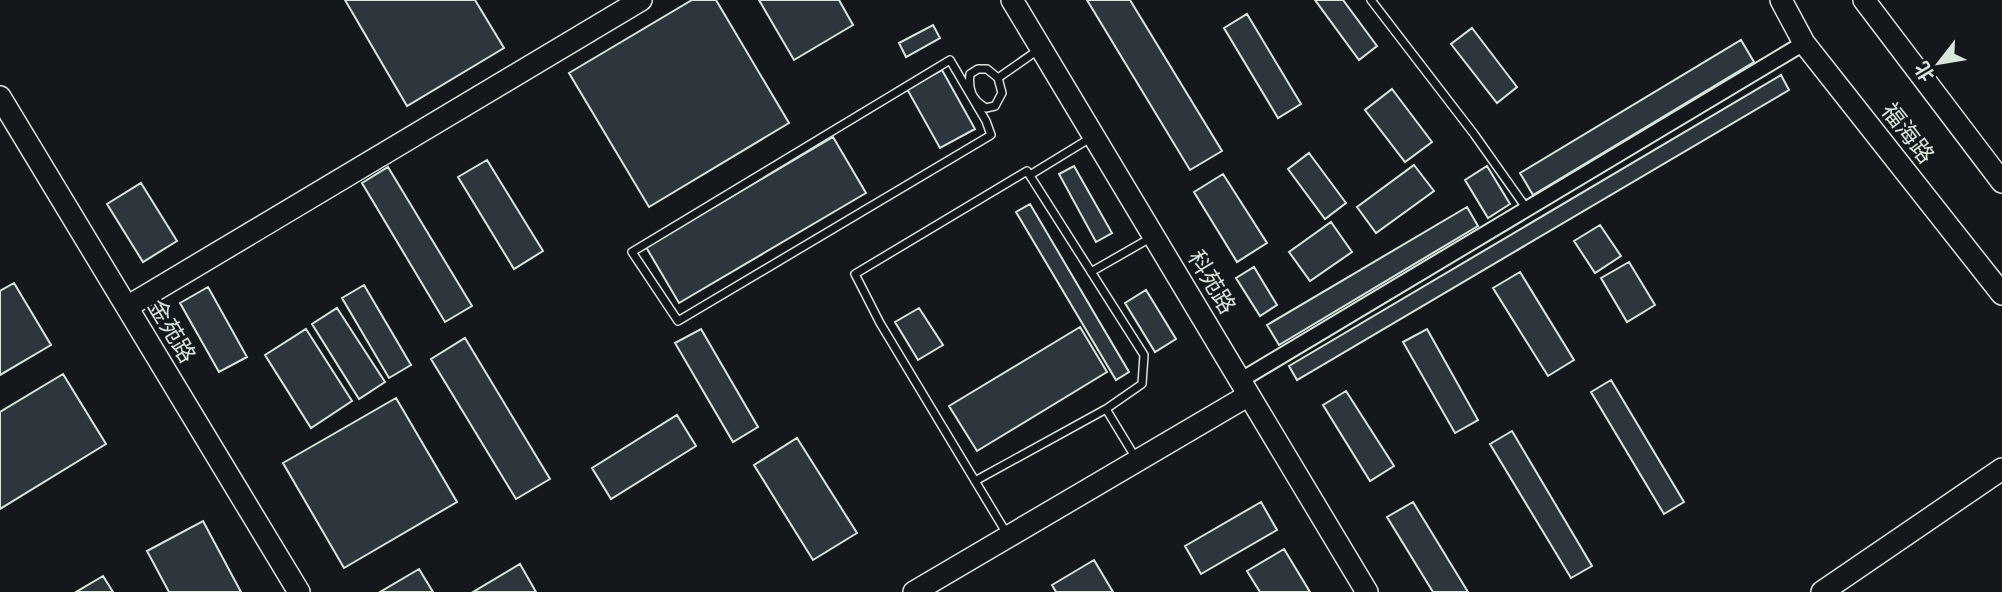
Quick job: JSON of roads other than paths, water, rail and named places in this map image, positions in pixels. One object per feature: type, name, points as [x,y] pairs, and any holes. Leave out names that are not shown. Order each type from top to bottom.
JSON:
[{"type":"street","points":[[127,307],[641,0]]},
{"type":"street","name":"科苑路","points":[[1012,0],[1367,592]]},
{"type":"street","name":"福海路","points":[[1782,0],[1804,43],[2002,294]]},
{"type":"street","name":"福海路","points":[[1864,0],[2002,182]]},
{"type":"street","points":[[914,592],[1137,461],[1245,388],[1528,209],[1804,43]]},
{"type":"street","name":"金苑路","points":[[0,97],[299,592]]},
{"type":"street","points":[[1822,592],[2002,469]]},
{"type":"lane","points":[[1371,0],[1528,209]]},
{"type":"lane","points":[[998,78],[1041,48]]},
{"type":"lane","points":[[998,78],[987,69],[978,69],[970,74],[968,85],[975,102],[991,135],[678,321],[632,252],[950,60],[975,102],[986,108],[995,106],[1002,93],[998,78]]},
{"type":"lane","points":[[1030,175],[1094,136]]},
{"type":"lane","points":[[975,481],[1106,409],[1142,384],[1144,355],[1027,171],[855,274],[880,323],[1008,536]]},
{"type":"lane","points":[[1091,272],[1154,236]]},
{"type":"lane","points":[[1106,409],[1137,461]]}]
